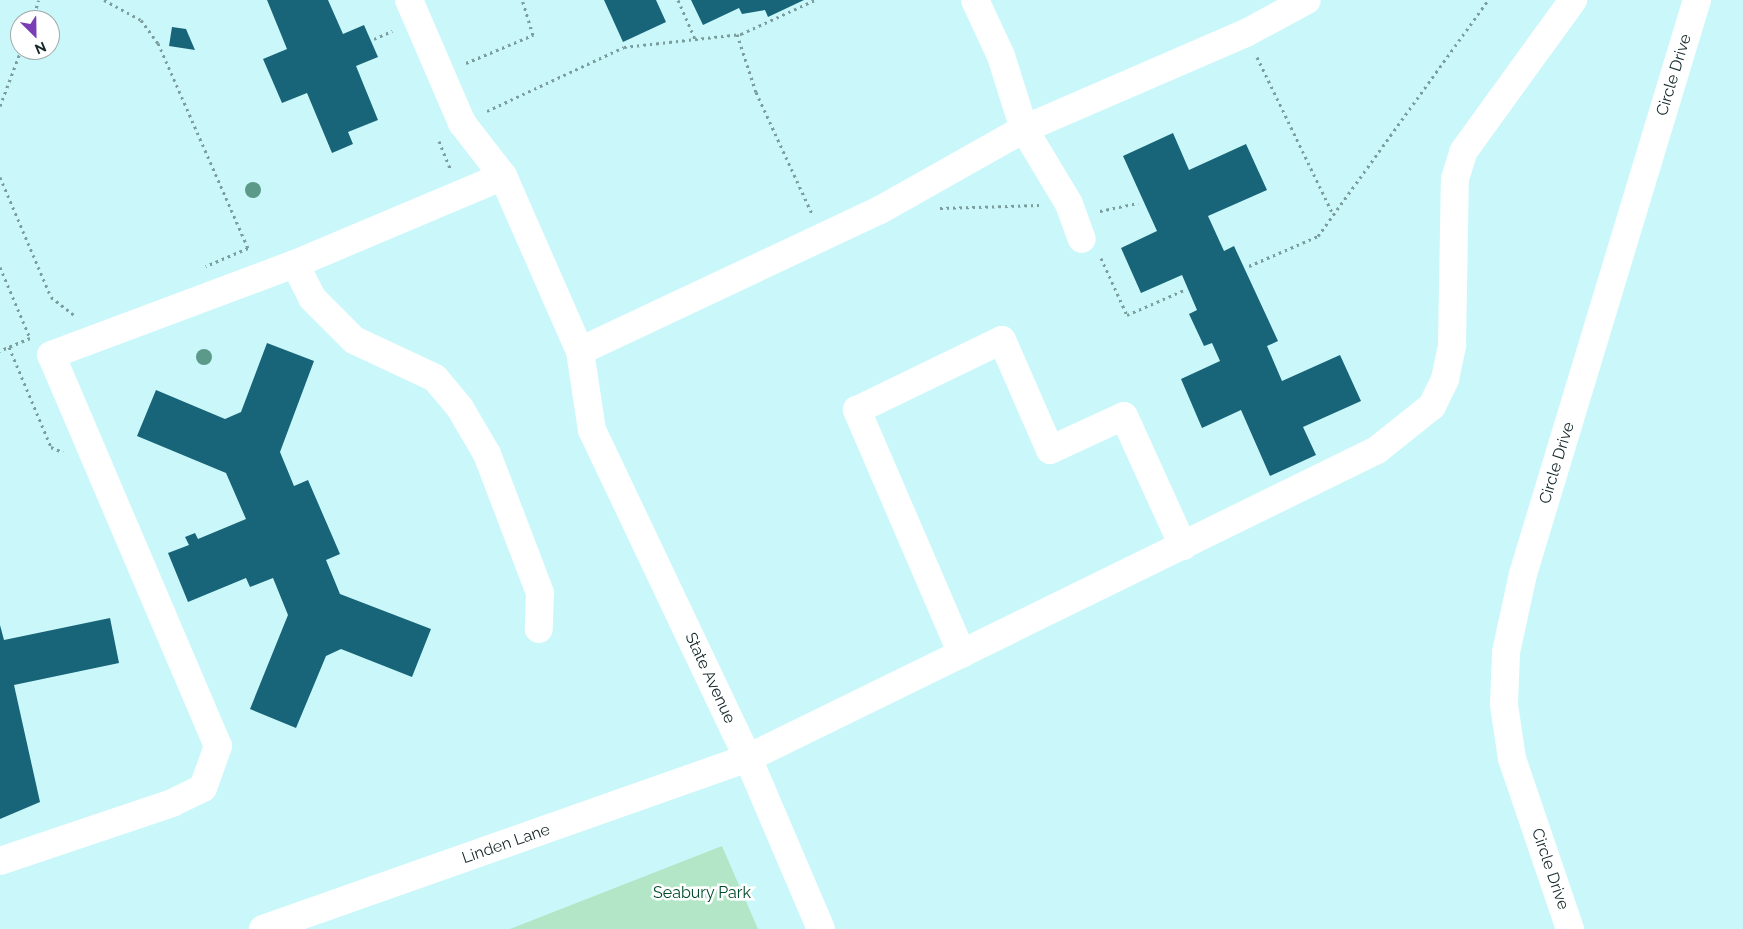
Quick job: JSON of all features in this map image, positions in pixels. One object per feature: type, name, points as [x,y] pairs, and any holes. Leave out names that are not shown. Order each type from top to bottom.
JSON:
[{"type":"street","name":"State Avenue","points":[[409,0],[462,123],[503,176],[580,351],[592,430],[748,758],[821,929]]},
{"type":"street","points":[[975,0],[1001,56],[1024,129],[1069,204],[1089,244]]},
{"type":"street","points":[[580,351],[880,210],[1024,129],[1246,34],[1307,0]]},
{"type":"street","name":"Linden Lane","points":[[263,929],[748,758],[1377,450],[1432,406],[1445,379],[1452,345],[1455,179],[1463,152],[1573,0]]},
{"type":"street","name":"Circle Drive","points":[[1570,929],[1512,759],[1504,705],[1506,652],[1523,574],[1697,0]]},
{"type":"street","points":[[0,861],[172,803],[203,788],[213,770],[218,746],[210,722],[52,355],[295,264],[503,176]]},
{"type":"street","points":[[295,264],[312,298],[354,340],[435,378],[460,408],[487,454],[540,593],[539,629]]},
{"type":"street","points":[[962,654],[857,410],[1002,340],[1050,450],[1124,416],[1183,546]]},
{"type":"path","points":[[104,0],[141,20],[158,43],[248,248],[202,267]]},
{"type":"path","points":[[441,74],[533,35],[522,0]]},
{"type":"path","points":[[678,0],[695,39]]},
{"type":"path","points":[[462,123],[624,48],[737,34],[816,0]]},
{"type":"path","points":[[1249,266],[1318,236],[1488,0]]},
{"type":"path","points":[[737,34],[756,92],[822,236]]},
{"type":"path","points":[[1246,34],[1333,214]]},
{"type":"path","points":[[0,106],[17,60]]},
{"type":"path","points":[[0,177],[51,296],[69,315],[82,317]]},
{"type":"path","points":[[930,209],[1076,204],[1081,214],[1138,203]]},
{"type":"path","points":[[1089,244],[1127,315],[1184,290]]},
{"type":"path","points":[[0,267],[30,338],[0,350]]},
{"type":"path","points":[[8,347],[51,447],[100,467]]},
{"type":"green space","name":"Seabury Park","points":[[722,846],[758,929],[510,929]]},
{"type":"building","points":[[267,0],[328,0],[343,34],[364,25],[378,57],[356,66],[378,120],[348,132],[353,144],[332,153],[307,93],[282,103],[263,59],[287,49]]},
{"type":"building","points":[[604,0],[656,0],[666,22],[623,42]]},
{"type":"building","points":[[691,0],[804,0],[768,17],[765,10],[742,14],[739,8],[703,25]]},
{"type":"building","points":[[172,27],[186,29],[195,50],[169,46]]},
{"type":"building","points":[[1173,133],[1189,170],[1246,144],[1267,190],[1208,216],[1224,251],[1234,246],[1278,341],[1267,346],[1282,381],[1340,355],[1361,401],[1303,427],[1316,455],[1270,476],[1241,410],[1202,428],[1181,379],[1220,361],[1212,343],[1204,346],[1189,314],[1197,310],[1182,275],[1141,293],[1121,248],[1157,231],[1123,156]]},
{"type":"building","points":[[267,343],[314,361],[280,452],[294,486],[308,480],[340,554],[326,560],[340,594],[431,629],[412,677],[341,649],[326,656],[296,728],[250,709],[288,615],[273,578],[250,587],[246,578],[188,602],[168,553],[189,545],[185,537],[195,533],[198,539],[246,519],[226,473],[137,436],[156,390],[225,419],[241,412]]},
{"type":"building","points":[[110,618],[119,663],[14,685],[40,802],[0,819],[0,625],[4,640]]}]
